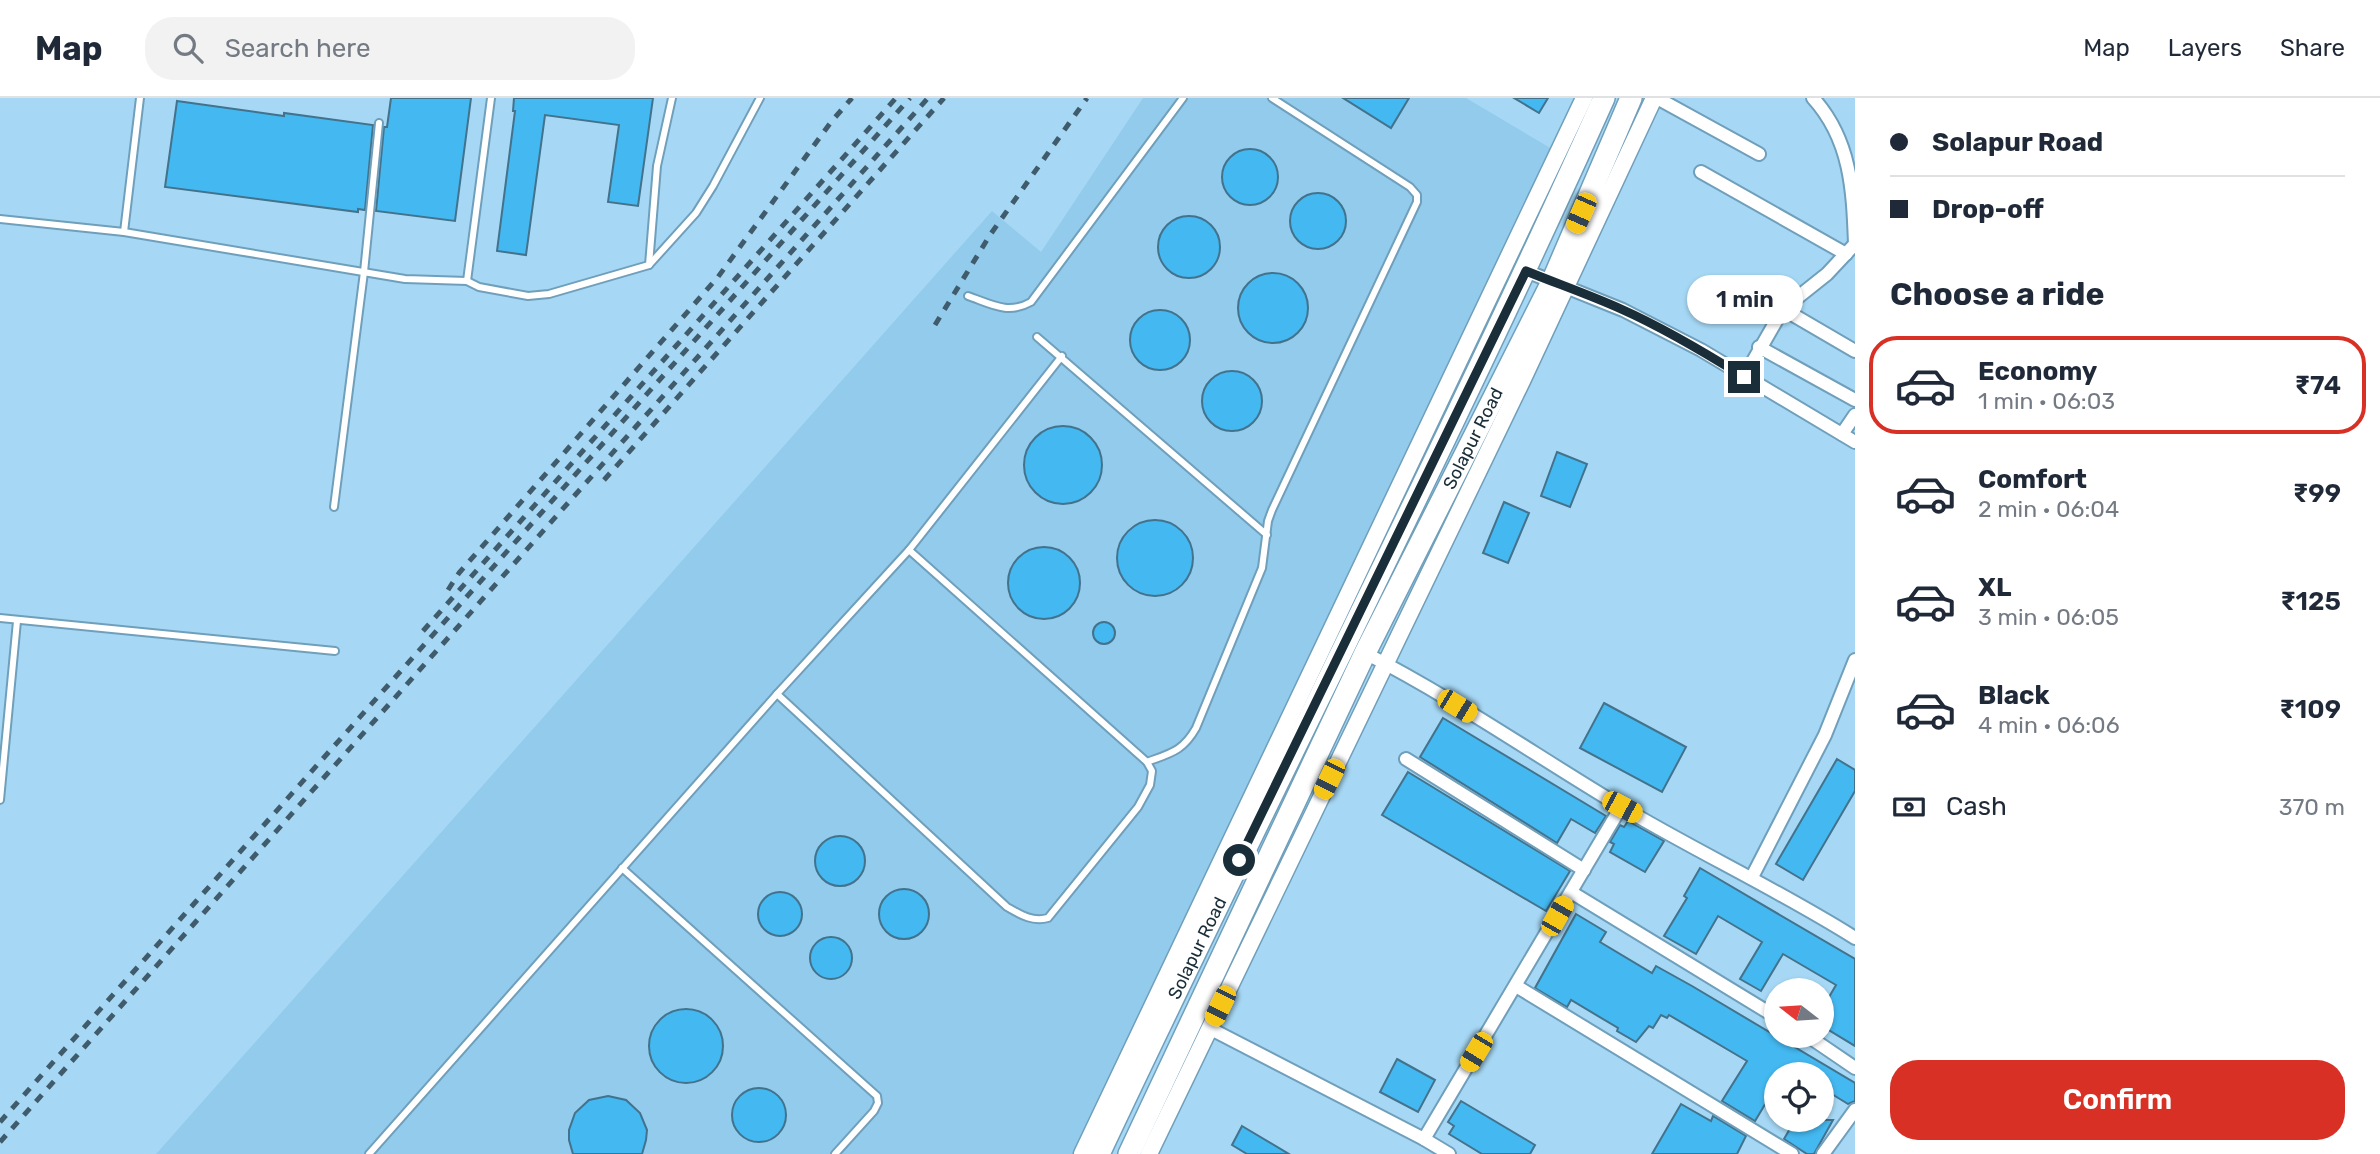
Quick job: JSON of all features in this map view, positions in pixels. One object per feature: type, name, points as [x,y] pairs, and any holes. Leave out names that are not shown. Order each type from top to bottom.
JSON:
[{"type":"highway","name":"Solapur Road","points":[[1099,1154],[1203,934],[1526,271],[1604,98]]},
{"type":"highway","name":"Solapur Road","points":[[1129,1154],[1365,653],[1559,284],[1631,98]]},
{"type":"highway","points":[[1203,934],[1228,946]]},
{"type":"street","points":[[1082,1154],[1584,98]]},
{"type":"street","points":[[1149,1154],[1385,663],[1559,284],[1656,98],[1759,153]]},
{"type":"street","points":[[1744,377],[1783,309],[1827,274],[1852,247],[1853,203],[1842,145],[1832,123],[1813,98]]},
{"type":"street","points":[[1701,172],[1852,247]]},
{"type":"street","points":[[1526,271],[1646,321],[1701,350],[1855,442]]},
{"type":"street","points":[[1783,309],[1855,351]]},
{"type":"street","points":[[1759,347],[1855,400]]},
{"type":"street","points":[[1842,434],[1855,415]]},
{"type":"street","points":[[1365,653],[1622,807],[1752,877],[1855,939]]},
{"type":"street","points":[[1752,877],[1825,736],[1855,660]]},
{"type":"street","points":[[1406,759],[1584,870]]},
{"type":"street","points":[[1424,1139],[1622,807]]},
{"type":"street","points":[[1570,892],[1764,1010]]},
{"type":"street","points":[[1516,986],[1792,1154]]},
{"type":"street","points":[[1209,1028],[1449,1154]]},
{"type":"street","points":[[1826,1048],[1855,1068]]},
{"type":"street","points":[[1823,1154],[1855,1110]]},
{"type":"lane","points":[[124,232],[140,98]]},
{"type":"lane","points":[[467,281],[491,98]]},
{"type":"lane","points":[[649,265],[657,166],[672,98]]},
{"type":"lane","points":[[0,219],[124,232],[405,279],[467,281],[479,287],[528,296],[549,294],[649,265],[696,213],[760,98]]},
{"type":"lane","points":[[968,296],[1011,310],[1031,302],[1182,98]]},
{"type":"lane","points":[[1147,762],[1177,751],[1188,743],[1196,728],[1262,568],[1272,510],[1417,202],[1418,195],[1410,187],[1272,98]]},
{"type":"lane","points":[[334,507],[364,272],[379,123]]},
{"type":"lane","points":[[1037,337],[1267,535]]},
{"type":"lane","points":[[369,1154],[777,694],[909,550],[1062,356]]},
{"type":"lane","points":[[777,694],[1007,907],[1038,921],[1048,918],[1138,807],[1150,785],[1152,771],[1147,762],[909,550]]},
{"type":"lane","points":[[0,618],[335,651]]},
{"type":"lane","points":[[0,800],[17,621]]},
{"type":"lane","points":[[622,868],[877,1096],[878,1103],[874,1111],[835,1154]]},
{"type":"shaded area","points":[[1143,98],[1466,98],[1552,149],[1074,1154],[156,1154],[992,211],[1041,252]]},
{"type":"building","points":[[391,98],[471,98],[455,221],[376,211],[384,127],[387,127]]},
{"type":"building","points":[[514,98],[653,98],[638,206],[608,202],[619,125],[545,115],[526,255],[497,251],[515,111]]},
{"type":"building","points":[[1343,98],[1409,98],[1391,128]]},
{"type":"building","points":[[1514,98],[1548,98],[1539,113]]},
{"type":"building","points":[[177,101],[373,125],[365,210],[358,209],[358,212],[165,187]]},
{"type":"building","points":[[1244,149],[1256,149],[1266,153],[1274,161],[1278,177],[1274,193],[1266,201],[1256,205],[1244,205],[1234,201],[1226,193],[1222,183],[1222,171],[1226,161],[1234,153]]},
{"type":"building","points":[[1318,193],[1333,198],[1341,206],[1346,221],[1341,236],[1333,244],[1318,249],[1303,244],[1295,236],[1290,221],[1295,206],[1303,198]]},
{"type":"building","points":[[1183,216],[1195,216],[1211,225],[1218,235],[1218,259],[1211,269],[1195,278],[1183,278],[1172,273],[1163,264],[1158,253],[1158,241],[1163,230],[1172,221]]},
{"type":"building","points":[[1273,273],[1298,283],[1308,308],[1298,333],[1273,343],[1248,333],[1238,308],[1248,283]]},
{"type":"building","points":[[1154,310],[1166,310],[1185,323],[1190,340],[1188,352],[1177,365],[1166,370],[1154,370],[1135,357],[1130,346],[1130,334],[1143,315]]},
{"type":"building","points":[[1226,371],[1238,371],[1257,384],[1262,401],[1260,413],[1249,426],[1238,431],[1226,431],[1207,418],[1202,407],[1202,395],[1215,376]]},
{"type":"building","points":[[1063,426],[1078,429],[1095,443],[1102,465],[1099,480],[1085,497],[1063,504],[1048,501],[1031,487],[1024,465],[1027,450],[1041,433]]},
{"type":"building","points":[[1557,452],[1587,464],[1570,507],[1541,496]]},
{"type":"building","points":[[1504,502],[1529,513],[1508,563],[1483,553]]},
{"type":"building","points":[[1155,520],[1169,523],[1182,531],[1190,544],[1193,558],[1190,572],[1182,585],[1169,593],[1155,596],[1141,593],[1128,585],[1120,572],[1117,558],[1120,544],[1128,531],[1141,523]]},
{"type":"building","points":[[1044,547],[1064,553],[1074,563],[1080,583],[1074,603],[1064,613],[1044,619],[1024,613],[1014,603],[1008,583],[1014,563],[1024,553]]},
{"type":"building","points":[[1104,622],[1112,625],[1115,633],[1112,641],[1104,644],[1096,641],[1093,633],[1096,625]]},
{"type":"building","points":[[1604,703],[1686,747],[1662,792],[1580,748]]},
{"type":"building","points":[[1443,718],[1606,816],[1595,833],[1571,819],[1557,843],[1420,757]]},
{"type":"building","points":[[1837,759],[1855,770],[1855,791],[1803,880],[1776,864]]},
{"type":"building","points":[[1408,772],[1570,871],[1546,911],[1382,815]]},
{"type":"building","points":[[1628,821],[1664,841],[1645,872],[1610,852],[1614,844],[1610,842],[1620,825],[1624,827]]},
{"type":"building","points":[[840,836],[858,843],[865,861],[858,879],[840,886],[822,879],[815,861],[822,843]]},
{"type":"building","points":[[1700,868],[1855,959],[1855,1046],[1834,1033],[1834,978],[1824,978],[1783,954],[1769,978],[1764,978],[1761,991],[1740,979],[1762,942],[1718,916],[1696,954],[1664,936],[1687,898],[1684,896]]},
{"type":"building","points":[[904,889],[922,896],[929,914],[922,932],[904,939],[886,932],[879,914],[886,896]]},
{"type":"building","points":[[780,892],[796,898],[802,914],[796,930],[780,936],[764,930],[758,914],[764,898]]},
{"type":"building","points":[[1576,914],[1606,932],[1600,942],[1652,973],[1656,966],[1764,1029],[1764,1048],[1796,1048],[1820,1062],[1764,1062],[1764,1106],[1755,1121],[1722,1101],[1747,1061],[1669,1015],[1667,1018],[1661,1015],[1653,1028],[1649,1026],[1636,1042],[1571,1000],[1567,1007],[1535,988]]},
{"type":"building","points":[[831,937],[846,943],[852,958],[846,973],[831,979],[816,973],[810,958],[816,943]]},
{"type":"building","points":[[693,1009],[713,1019],[721,1032],[721,1060],[713,1073],[700,1081],[679,1083],[659,1073],[651,1060],[649,1039],[659,1019],[672,1011]]},
{"type":"building","points":[[1397,1059],[1435,1080],[1418,1112],[1380,1092]]},
{"type":"building","points":[[1834,1071],[1855,1083],[1855,1101],[1848,1104],[1834,1095]]},
{"type":"building","points":[[759,1088],[778,1096],[786,1115],[778,1134],[759,1142],[740,1134],[732,1115],[740,1096]]},
{"type":"building","points":[[608,1096],[626,1100],[640,1113],[647,1130],[642,1154],[573,1154],[569,1130],[575,1113],[589,1100]]},
{"type":"building","points":[[1461,1101],[1535,1145],[1530,1154],[1482,1154],[1449,1134],[1454,1126],[1448,1122]]},
{"type":"building","points":[[1681,1104],[1711,1121],[1713,1116],[1746,1136],[1737,1154],[1652,1154]]},
{"type":"building","points":[[1242,1126],[1289,1154],[1247,1154],[1232,1145]]},
{"type":"building","points":[[1788,1132],[1826,1132],[1814,1154],[1807,1154],[1784,1139]]},
{"type":"railway","points":[[448,590],[459,573],[718,277],[831,122],[852,98]]},
{"type":"railway","points":[[423,631],[896,98]]},
{"type":"railway","points":[[0,1122],[910,98]]},
{"type":"railway","points":[[0,1142],[928,98]]},
{"type":"railway","points":[[604,480],[944,98]]},
{"type":"railway","points":[[935,325],[990,235],[1087,98]]},
{"type":"route","points":[[1239,860],[1526,271],[1567,285],[1623,310],[1701,350],[1744,377]]}]
